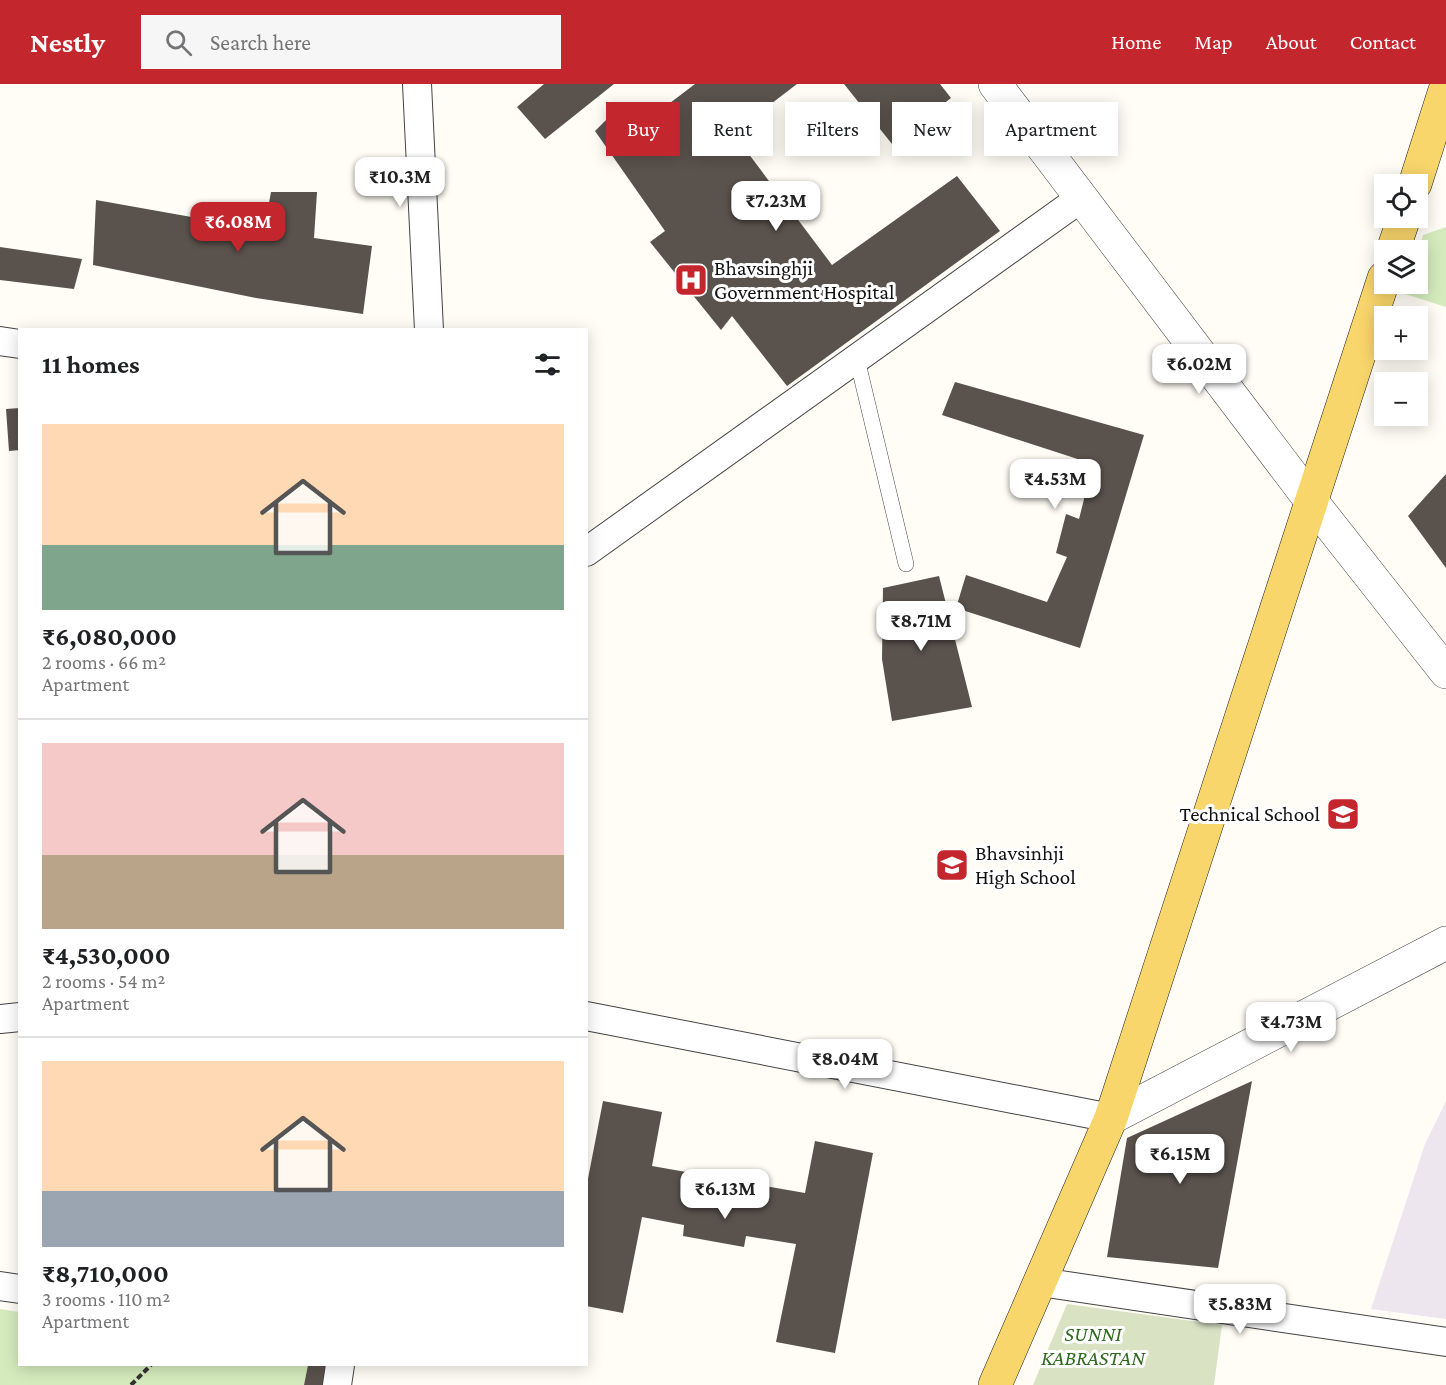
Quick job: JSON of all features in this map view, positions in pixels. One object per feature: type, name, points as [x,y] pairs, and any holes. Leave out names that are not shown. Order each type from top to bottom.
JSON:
[{"type":"main road","points":[[1417,174],[1446,87]]},
{"type":"main road","points":[[995,1385],[1112,1118],[1379,294]]},
{"type":"street","points":[[417,84],[429,328]]},
{"type":"street","points":[[994,84],[1312,502],[1446,672]]},
{"type":"street","points":[[588,551],[1081,198]]},
{"type":"street","points":[[0,341],[18,344]]},
{"type":"street","points":[[588,1016],[1112,1118],[1446,943]]},
{"type":"street","points":[[0,1019],[18,1017]]},
{"type":"street","points":[[1040,1282],[1446,1342]]},
{"type":"street","points":[[0,1286],[18,1288]]},
{"type":"street","points":[[337,1385],[340,1366]]},
{"type":"lane","points":[[857,359],[906,564]]},
{"type":"path","points":[[131,1385],[150,1366]]},
{"type":"shaded area","points":[[1446,1101],[1446,1319],[1371,1309],[1425,1144]]},
{"type":"green space","points":[[1446,227],[1446,307],[1405,294],[1428,294],[1428,240],[1421,240],[1423,235]]},
{"type":"green space","name":"SUNNI KABRASTAN","points":[[1067,1304],[1222,1325],[1214,1385],[1033,1385]]},
{"type":"green space","points":[[0,1309],[18,1312],[18,1366],[308,1366],[304,1385],[0,1385]]},
{"type":"building","points":[[544,84],[614,84],[545,139],[517,107]]},
{"type":"building","points":[[695,84],[797,84],[773,102],[692,102],[692,156],[750,156],[832,265],[957,176],[1000,231],[787,386],[732,316],[721,330],[650,242],[665,231],[612,156],[680,156],[680,102],[671,102]]},
{"type":"building","points":[[844,84],[940,84],[951,98],[946,102],[892,102],[892,144],[880,129],[880,102],[858,102]]},
{"type":"building","points":[[606,120],[606,147],[595,131]]},
{"type":"building","points":[[271,192],[317,192],[314,238],[372,246],[363,314],[256,298],[93,265],[96,200],[264,230]]},
{"type":"building","points":[[0,247],[82,259],[74,289],[0,280]]},
{"type":"building","points":[[955,382],[1144,435],[1080,648],[956,608],[966,575],[1047,602],[1067,557],[1056,553],[1066,514],[1079,519],[1093,464],[942,415]]},
{"type":"building","points":[[18,408],[18,450],[9,451],[6,409]]},
{"type":"building","points":[[1446,474],[1446,568],[1408,516]]},
{"type":"building","points":[[939,576],[972,707],[892,721],[882,659],[883,588]]},
{"type":"building","points":[[1252,1081],[1218,1268],[1107,1257],[1127,1138]]},
{"type":"building","points":[[603,1101],[662,1112],[652,1166],[805,1193],[815,1141],[873,1153],[835,1353],[776,1342],[796,1244],[746,1236],[744,1247],[683,1236],[684,1225],[642,1217],[623,1313],[588,1306],[588,1179]]},
{"type":"building","points":[[308,1366],[333,1366],[330,1385],[304,1385]]},
{"type":"place","name":"Bhavsinghji Government Hospital","points":[[691,280]]},
{"type":"place","name":"Technical School","points":[[1343,814]]},
{"type":"place","name":"Bhavsinhji High School","points":[[952,865]]}]
